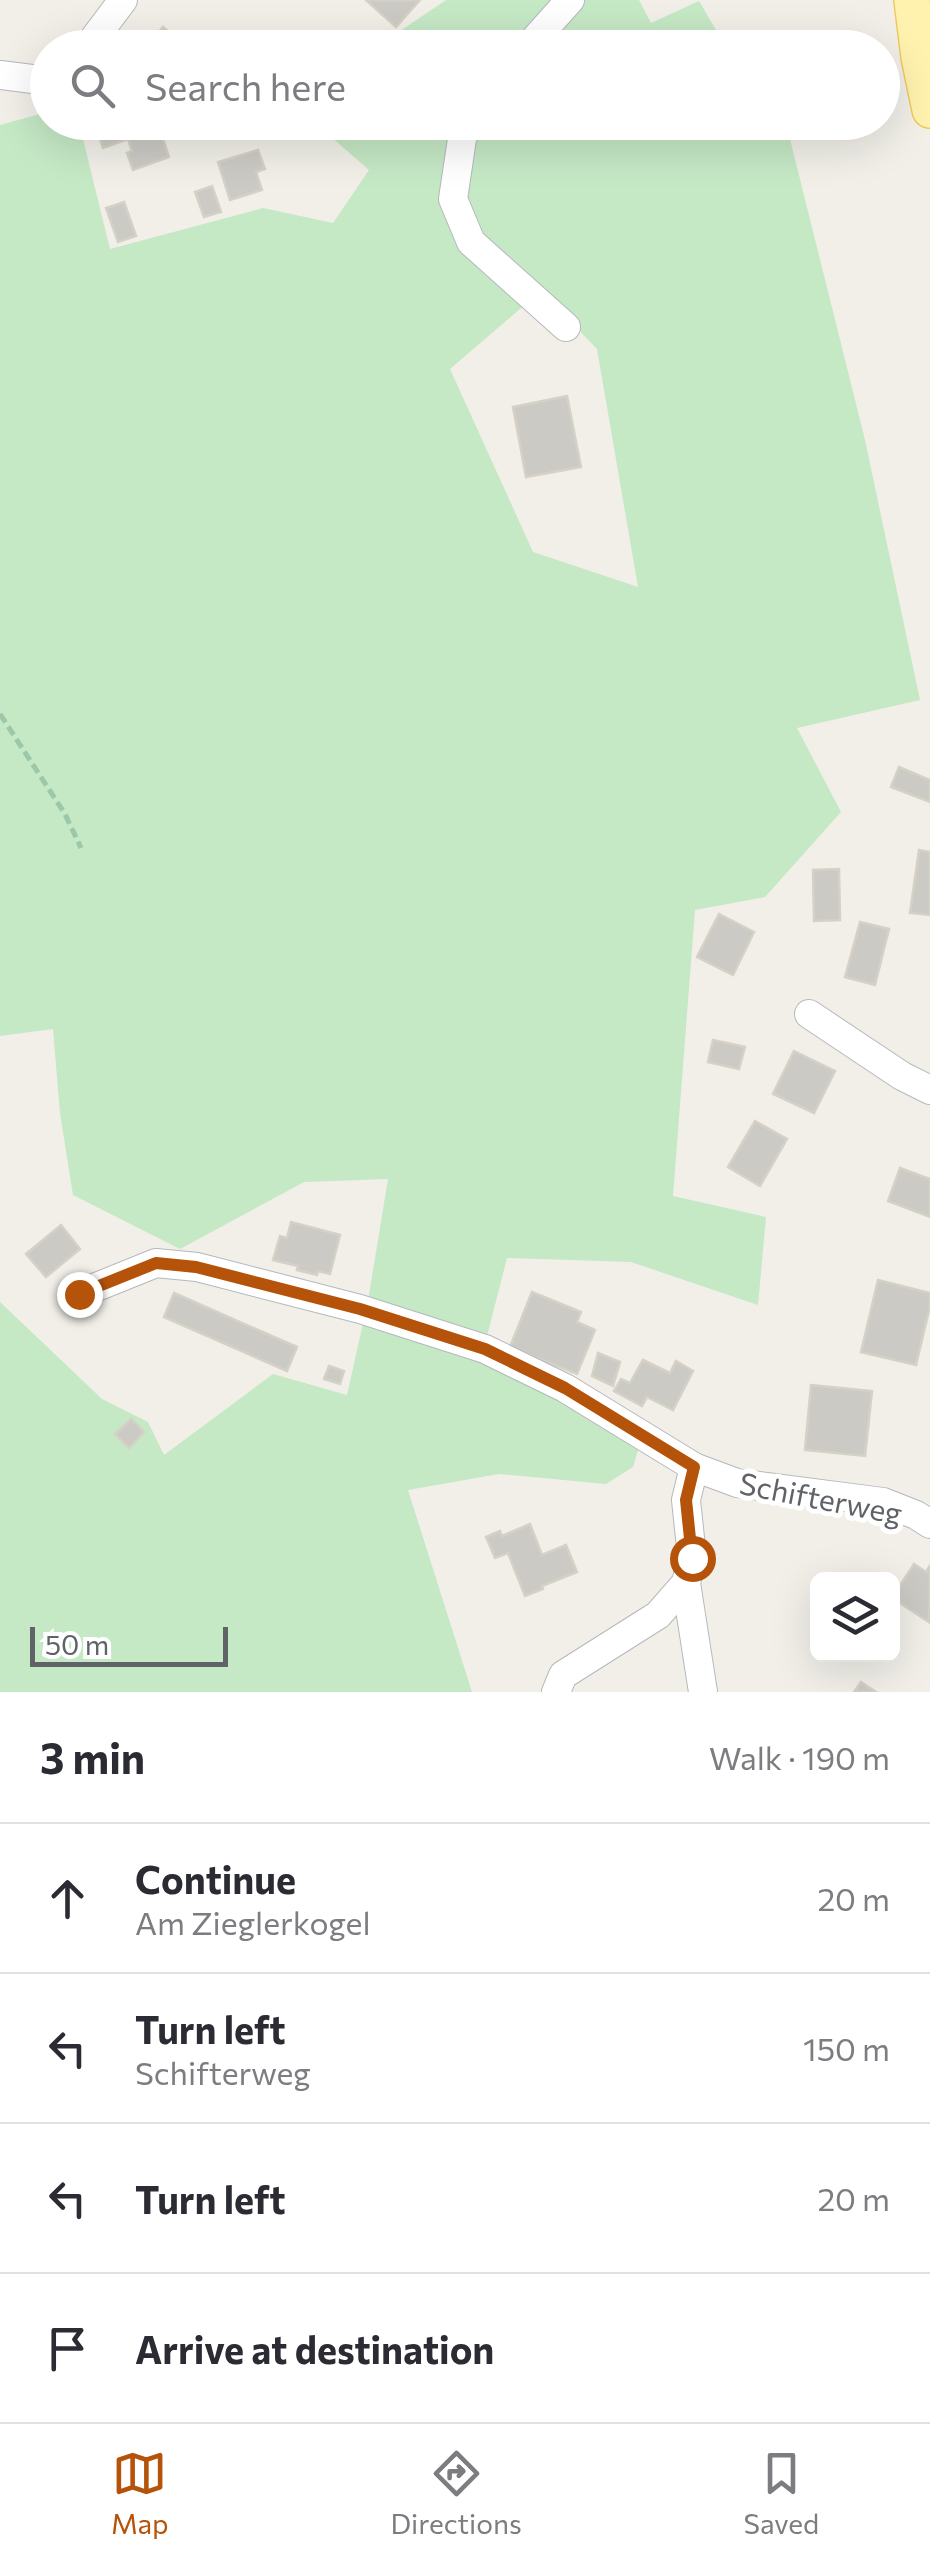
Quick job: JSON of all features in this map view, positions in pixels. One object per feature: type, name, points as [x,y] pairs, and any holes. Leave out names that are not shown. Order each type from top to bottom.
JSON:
[{"type":"main road","points":[[912,0],[930,110]]},
{"type":"street","points":[[100,30],[123,0]]},
{"type":"street","points":[[543,30],[570,0]]},
{"type":"street","points":[[0,75],[30,80]]},
{"type":"street","points":[[462,140],[453,199],[471,242],[566,327]]},
{"type":"street","points":[[809,1014],[902,1076],[930,1090]]},
{"type":"street","name":"Schifterweg","points":[[79,1294],[156,1263],[196,1267],[360,1309],[485,1349],[565,1388],[694,1467],[736,1483],[883,1502],[916,1514],[930,1524]]},
{"type":"street","points":[[694,1467],[686,1500],[692,1558],[686,1583],[702,1692]]},
{"type":"street","points":[[556,1692],[563,1675],[658,1615],[686,1583]]},
{"type":"path","points":[[0,714],[65,814],[81,848]]},
{"type":"green space","points":[[446,0],[639,0],[651,23],[699,1],[716,30],[402,30]]},
{"type":"green space","points":[[30,117],[30,140],[83,140],[110,249],[263,208],[333,223],[369,170],[335,140],[790,140],[865,440],[920,700],[797,728],[841,812],[765,897],[695,910],[673,1196],[766,1217],[758,1305],[631,1262],[507,1258],[487,1336],[644,1430],[633,1467],[606,1484],[499,1474],[408,1490],[472,1692],[0,1692],[0,1302],[102,1399],[148,1422],[164,1455],[273,1374],[347,1395],[368,1301],[388,1179],[304,1182],[180,1249],[73,1195],[60,1113],[53,1029],[0,1036],[0,125]],"holes":[[[541,291],[597,349],[638,587],[533,552],[450,369]]]},
{"type":"building","points":[[366,0],[420,0],[396,27]]},
{"type":"building","points":[[100,140],[125,140],[103,148]]},
{"type":"building","points":[[128,140],[163,140],[169,157],[133,170],[127,153],[132,151]]},
{"type":"building","points":[[258,150],[265,169],[256,172],[262,190],[230,200],[218,162]]},
{"type":"building","points":[[212,186],[221,212],[204,217],[195,192]]},
{"type":"building","points":[[124,202],[136,236],[118,242],[106,208]]},
{"type":"building","points":[[567,396],[581,467],[526,477],[513,407]]},
{"type":"building","points":[[899,767],[930,780],[930,802],[891,787]]},
{"type":"building","points":[[919,850],[930,852],[930,915],[910,913]]},
{"type":"building","points":[[839,869],[840,920],[814,921],[813,870]]},
{"type":"building","points":[[719,914],[754,932],[733,975],[697,957]]},
{"type":"building","points":[[860,922],[889,929],[875,985],[845,977]]},
{"type":"building","points":[[713,1040],[745,1047],[739,1069],[708,1062]]},
{"type":"building","points":[[794,1051],[835,1071],[814,1113],[773,1094]]},
{"type":"building","points":[[755,1121],[787,1139],[760,1186],[728,1167]]},
{"type":"building","points":[[900,1168],[930,1179],[930,1217],[888,1201]]},
{"type":"building","points":[[291,1222],[340,1235],[330,1274],[318,1271],[317,1275],[273,1260],[280,1236],[287,1238]]},
{"type":"building","points":[[61,1225],[80,1249],[46,1277],[26,1254]]},
{"type":"building","points":[[878,1280],[930,1293],[916,1365],[861,1352]]},
{"type":"building","points":[[532,1292],[581,1312],[577,1322],[595,1330],[577,1374],[510,1347]]},
{"type":"building","points":[[174,1293],[297,1347],[287,1371],[164,1317]]},
{"type":"building","points":[[598,1353],[620,1362],[613,1386],[592,1376]]},
{"type":"building","points":[[643,1360],[670,1373],[676,1361],[693,1371],[673,1410],[647,1397],[642,1406],[614,1391],[621,1379],[630,1383]]},
{"type":"building","points":[[329,1366],[344,1371],[340,1384],[324,1379]]},
{"type":"building","points":[[811,1385],[872,1391],[865,1456],[805,1450]]},
{"type":"building","points":[[131,1419],[144,1432],[129,1448],[115,1434]]},
{"type":"building","points":[[530,1524],[542,1555],[566,1545],[577,1572],[525,1596],[508,1553],[495,1558],[486,1537],[500,1531],[502,1536]]},
{"type":"building","points":[[914,1564],[926,1572],[930,1565],[929,1622],[900,1603],[900,1586]]},
{"type":"building","points":[[861,1682],[876,1692],[854,1692]]},
{"type":"route","points":[[79,1294],[156,1263],[196,1267],[360,1309],[485,1349],[565,1388],[694,1467],[686,1500],[692,1558]]}]
